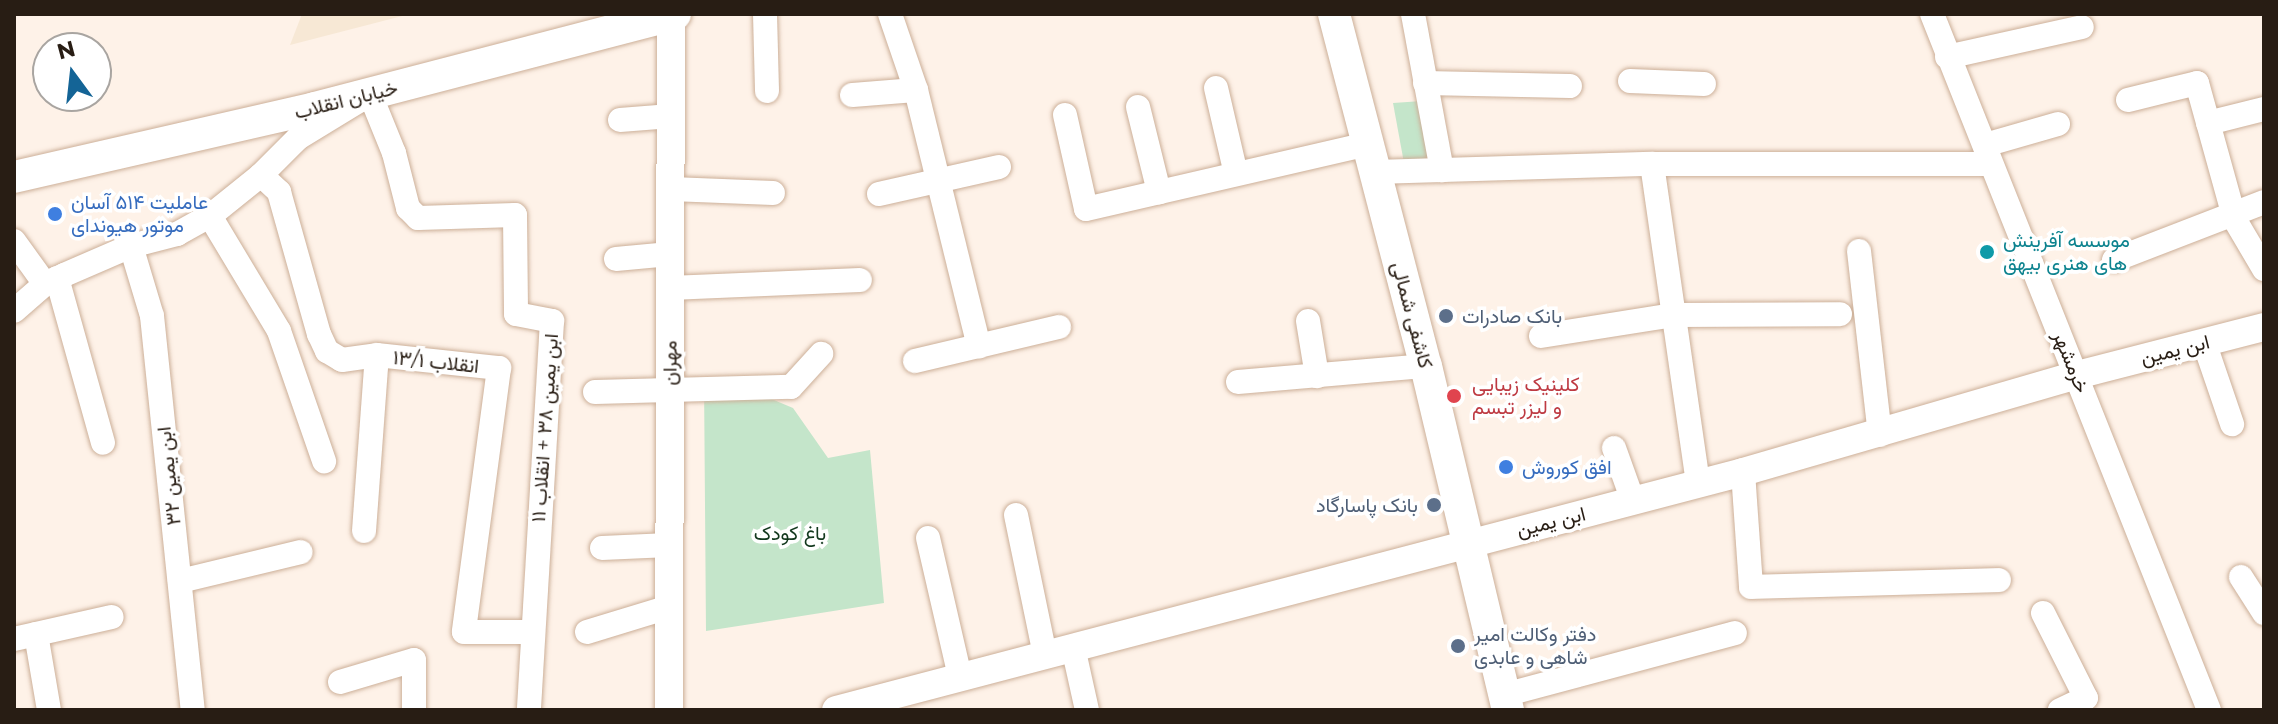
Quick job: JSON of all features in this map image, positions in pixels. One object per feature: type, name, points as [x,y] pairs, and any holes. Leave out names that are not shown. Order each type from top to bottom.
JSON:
[{"type":"main road","name":"کاشفی شمالی","points":[[1334,14],[1426,366],[1506,702]]},
{"type":"main road","name":"خیابان انقلاب","points":[[14,177],[370,94],[618,21],[673,15]]},
{"type":"street","points":[[765,14],[767,91]]},
{"type":"street","points":[[890,14],[916,90],[979,346]]},
{"type":"street","points":[[1413,14],[1442,170]]},
{"type":"street","name":"خرمشهر","points":[[1932,14],[2209,710]]},
{"type":"street","name":"مهران","points":[[669,710],[673,15]]},
{"type":"street","points":[[1947,57],[2082,27]]},
{"type":"street","points":[[1630,81],[1704,84]]},
{"type":"street","points":[[1425,83],[1570,86]]},
{"type":"street","points":[[2128,100],[2197,83],[2234,214],[2264,269]]},
{"type":"street","points":[[1216,88],[1236,174]]},
{"type":"street","points":[[852,95],[916,90]]},
{"type":"street","points":[[14,311],[51,281],[131,246],[177,234],[210,216],[261,175],[298,138],[370,94]]},
{"type":"street","name":"ابن یمین ۳۸ + انقلاب ۱۱","points":[[370,94],[394,153],[408,208],[418,218],[515,215],[516,314],[552,321],[529,710]]},
{"type":"street","points":[[1138,107],[1159,192]]},
{"type":"street","points":[[2208,123],[2264,109]]},
{"type":"street","points":[[1065,115],[1086,209],[1236,174],[1371,158],[1442,170],[1987,155],[2058,124]]},
{"type":"street","points":[[620,120],[671,116]]},
{"type":"street","points":[[1652,164],[1698,483]]},
{"type":"street","points":[[879,194],[999,167]]},
{"type":"street","name":"انقلاب ۱۳/۱","points":[[261,175],[279,192],[319,334],[327,351],[342,360],[377,355],[499,368],[464,632],[532,632]]},
{"type":"street","points":[[671,189],[773,193]]},
{"type":"street","points":[[2114,260],[2264,202]]},
{"type":"street","points":[[210,216],[279,331],[324,461]]},
{"type":"street","points":[[14,241],[51,281],[103,443]]},
{"type":"street","name":"ابن یمین ۳۲","points":[[131,246],[152,316],[193,710]]},
{"type":"street","points":[[1859,251],[1880,435]]},
{"type":"street","points":[[616,259],[670,254]]},
{"type":"street","points":[[670,288],[860,280]]},
{"type":"street","points":[[1541,336],[1674,315],[1840,314]]},
{"type":"street","points":[[1308,321],[1317,376]]},
{"type":"street","points":[[915,361],[1059,327]]},
{"type":"street","name":"ابن یمین","points":[[836,710],[880,704],[960,677],[1743,472],[1880,435],[2077,375],[2264,327]]},
{"type":"street","points":[[2204,342],[2232,424]]},
{"type":"street","points":[[595,392],[791,387],[821,354]]},
{"type":"street","points":[[364,531],[377,355]]},
{"type":"street","points":[[1238,382],[1426,366]]},
{"type":"street","points":[[1614,448],[1633,501]]},
{"type":"street","points":[[1743,472],[1751,587],[1999,580]]},
{"type":"street","points":[[1016,515],[1045,655]]},
{"type":"street","points":[[928,538],[960,677]]},
{"type":"street","points":[[602,548],[669,545]]},
{"type":"street","points":[[180,581],[301,552]]},
{"type":"street","points":[[2241,577],[2264,613]]},
{"type":"street","points":[[587,632],[669,607]]},
{"type":"street","points":[[2043,613],[2086,698],[2060,710]]},
{"type":"street","points":[[49,710],[25,636],[112,617]]},
{"type":"street","points":[[1506,702],[1735,633]]},
{"type":"street","points":[[1073,647],[1087,710]]},
{"type":"street","points":[[340,682],[414,660],[414,710]]},
{"type":"shaded area","points":[[302,14],[410,14],[290,45]]},
{"type":"green space","points":[[1422,101],[1436,161],[1404,163],[1393,103]]},
{"type":"green space","name":"باغ کودک","points":[[704,380],[731,382],[793,408],[828,458],[870,450],[884,603],[706,631]]},
{"type":"place","name":"عاملیت ۵۱۴ آسان موتور هیوندای","points":[[55,214]]},
{"type":"place","name":"موسسه آفرینش های هنری بیهق","points":[[1987,252]]},
{"type":"place","name":"بانک صادرات","points":[[1446,316]]},
{"type":"place","name":"کلینیک زیبایی و لیزر تبسم","points":[[1454,396]]},
{"type":"place","name":"افق کوروش","points":[[1506,467]]},
{"type":"place","name":"بانک پاسارگاد","points":[[1434,505]]},
{"type":"place","name":"دفتر وکالت امیر شاهی و عابدی","points":[[1458,646]]}]
